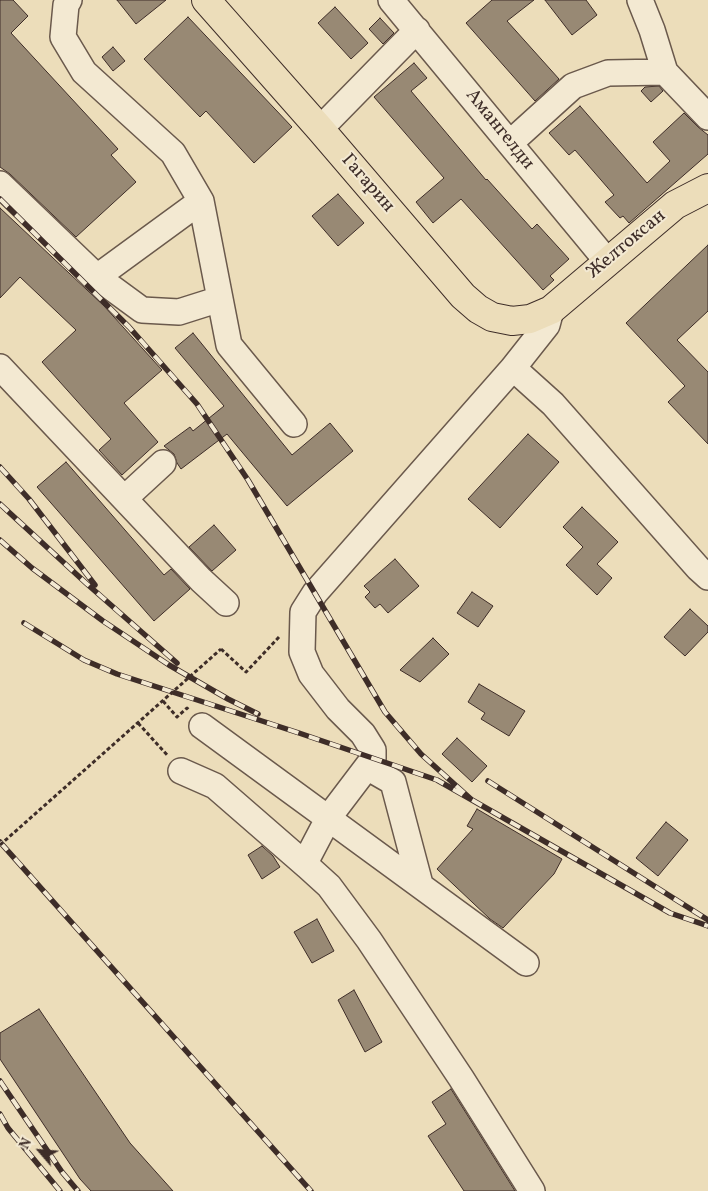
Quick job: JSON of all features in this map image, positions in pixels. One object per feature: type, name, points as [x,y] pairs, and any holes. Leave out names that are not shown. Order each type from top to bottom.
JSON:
[{"type":"main road","name":"Гагарин","points":[[206,0],[320,129],[462,296],[492,317],[512,321],[530,319],[551,310]]},
{"type":"main road","name":"Желтоксан","points":[[551,310],[675,205],[708,188]]},
{"type":"street","points":[[69,0],[66,5],[63,37],[84,72],[173,153],[202,201],[229,345],[294,424]]},
{"type":"street","name":"Амангелди","points":[[391,0],[607,261]]},
{"type":"street","points":[[640,0],[665,72],[708,117]]},
{"type":"street","points":[[320,129],[417,30]]},
{"type":"street","points":[[510,143],[572,86],[608,73],[665,72]]},
{"type":"street","points":[[0,184],[97,277],[142,310],[179,312],[220,299]]},
{"type":"street","points":[[97,277],[202,201]]},
{"type":"street","points":[[307,866],[308,857],[329,817],[373,759],[373,750],[364,734],[338,709],[311,674],[302,652],[302,612],[315,593],[513,368],[547,325],[551,310]]},
{"type":"street","points":[[0,366],[201,580],[226,603]]},
{"type":"street","points":[[513,368],[553,404],[708,577]]},
{"type":"street","points":[[125,498],[163,462]]},
{"type":"street","points":[[202,726],[329,817],[526,963]]},
{"type":"street","points":[[367,767],[393,782],[420,884]]},
{"type":"street","points":[[180,771],[215,786],[329,886],[369,940],[461,1078],[532,1191]]},
{"type":"path","points":[[0,846],[222,649],[246,672],[302,612]]},
{"type":"path","points":[[163,701],[177,717],[187,708],[202,726]]},
{"type":"path","points":[[138,723],[180,771]]},
{"type":"building","points":[[0,0],[13,0],[28,16],[11,33],[118,149],[111,155],[136,182],[76,237],[10,174],[0,167]]},
{"type":"building","points":[[117,0],[166,0],[136,24]]},
{"type":"building","points":[[492,0],[534,0],[507,21],[559,79],[535,101],[466,23]]},
{"type":"building","points":[[545,0],[586,0],[597,15],[572,35]]},
{"type":"building","points":[[335,7],[368,43],[351,59],[318,23]]},
{"type":"building","points":[[188,17],[292,127],[254,163],[206,111],[200,117],[144,59]]},
{"type":"building","points":[[380,18],[394,33],[383,44],[369,29]]},
{"type":"building","points":[[113,47],[125,61],[113,71],[102,57]]},
{"type":"building","points":[[414,63],[427,78],[411,91],[486,180],[532,229],[537,224],[569,259],[550,276],[554,280],[543,290],[461,199],[433,223],[416,202],[444,178],[374,97]]},
{"type":"building","points":[[659,86],[663,91],[651,102],[641,91],[645,87]]},
{"type":"building","points":[[580,106],[647,183],[670,161],[653,142],[684,113],[708,135],[708,154],[629,223],[623,216],[620,218],[605,202],[614,195],[575,150],[569,155],[549,133]]},
{"type":"building","points":[[338,194],[364,223],[338,246],[312,216]]},
{"type":"building","points":[[0,208],[104,306],[162,370],[124,403],[158,442],[122,475],[99,450],[111,439],[42,362],[76,330],[20,277],[0,298]]},
{"type":"building","points":[[708,245],[708,311],[677,340],[708,372],[708,444],[668,402],[685,386],[626,323]]},
{"type":"building","points":[[193,333],[292,455],[330,423],[353,451],[287,506],[227,434],[181,469],[174,454],[164,446],[190,427],[193,431],[224,406],[175,348]]},
{"type":"building","points":[[528,434],[559,462],[500,528],[468,499]]},
{"type":"building","points":[[66,462],[164,575],[171,569],[190,589],[154,621],[37,487]]},
{"type":"building","points":[[582,507],[618,542],[597,564],[612,578],[597,595],[566,565],[583,547],[563,527]]},
{"type":"building","points":[[214,525],[236,550],[212,571],[189,547]]},
{"type":"building","points":[[395,559],[419,586],[388,613],[380,604],[375,608],[365,597],[370,592],[364,586]]},
{"type":"building","points":[[472,592],[493,606],[478,627],[457,613]]},
{"type":"building","points":[[690,609],[708,626],[708,632],[685,656],[664,637]]},
{"type":"building","points":[[433,638],[449,654],[420,682],[400,670]]},
{"type":"building","points":[[479,684],[525,711],[509,736],[481,719],[485,713],[468,702]]},
{"type":"building","points":[[457,738],[487,766],[472,782],[442,754]]},
{"type":"building","points":[[477,809],[562,859],[554,874],[503,928],[490,919],[437,869],[473,829],[467,826]]},
{"type":"building","points":[[666,822],[688,840],[658,876],[636,858]]},
{"type":"building","points":[[262,846],[273,856],[280,867],[262,879],[248,855]]},
{"type":"building","points":[[317,919],[334,951],[312,963],[294,932]]},
{"type":"building","points":[[354,990],[382,1042],[365,1052],[338,1000]]},
{"type":"building","points":[[39,1009],[130,1143],[173,1191],[91,1191],[80,1179],[0,1059],[0,1033]]},
{"type":"building","points":[[451,1089],[515,1191],[464,1191],[428,1136],[446,1124],[432,1102]]},
{"type":"railway","points":[[0,199],[129,327],[197,404],[248,480],[385,712],[421,754],[472,800]]},
{"type":"railway","points":[[0,467],[29,499],[95,585]]},
{"type":"railway","points":[[0,504],[177,663]]},
{"type":"railway","points":[[0,540],[32,568],[103,621],[169,665],[258,714]]},
{"type":"railway","points":[[24,623],[84,660],[117,674],[437,780],[670,913],[708,926]]},
{"type":"railway","points":[[488,781],[708,920]]},
{"type":"railway","points":[[0,842],[311,1191]]},
{"type":"railway","points":[[0,1081],[62,1172],[78,1191]]},
{"type":"railway","points":[[0,1114],[8,1128],[60,1191]]}]
